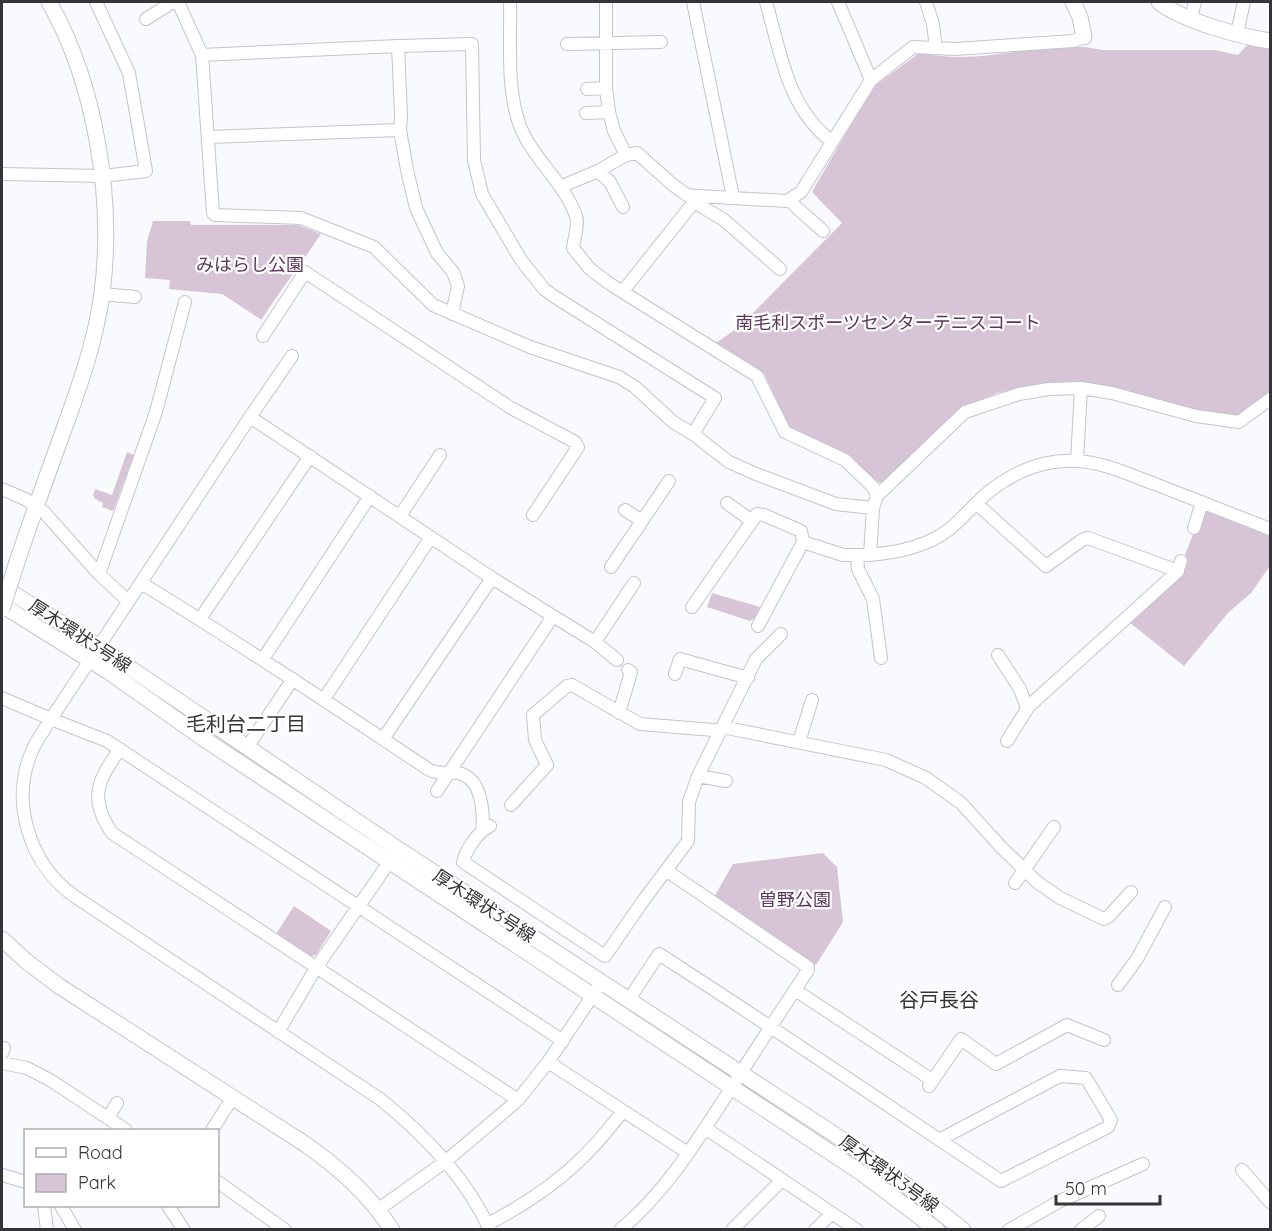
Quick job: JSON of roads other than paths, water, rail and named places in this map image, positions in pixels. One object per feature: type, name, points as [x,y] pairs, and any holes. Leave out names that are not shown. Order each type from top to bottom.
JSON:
[{"type":"street","points":[[2,607],[86,364],[102,294],[105,239],[103,176],[88,104],[73,54],[49,2]]},
{"type":"street","points":[[2,174],[103,176],[146,171],[129,73],[96,2]]},
{"type":"street","points":[[146,19],[173,2]]},
{"type":"street","points":[[178,2],[202,55],[213,213],[215,215],[301,218],[374,247],[433,305],[530,347],[619,376],[635,387],[673,422],[693,434],[729,462],[836,504],[875,502],[965,412],[1019,394],[1049,389],[1081,388],[1112,393],[1196,416],[1239,422],[1270,399]]},
{"type":"street","points":[[510,2],[512,92],[519,123],[524,136],[560,187],[577,218],[573,248],[590,269],[757,376],[785,432],[844,460],[873,487],[875,502],[864,555],[858,569],[873,599],[881,658]]},
{"type":"street","points":[[606,2],[606,88],[609,112],[614,131],[626,154]]},
{"type":"street","points":[[693,2],[733,197]]},
{"type":"street","points":[[766,2],[796,101],[807,119],[832,142]]},
{"type":"street","points":[[838,2],[870,80]]},
{"type":"street","points":[[926,2],[933,24],[936,48]]},
{"type":"street","points":[[623,291],[695,199],[733,197],[790,200],[806,187],[870,80],[913,47],[955,50],[1073,41],[1084,38],[1080,17],[1073,2]]},
{"type":"street","points":[[1159,2],[1179,14],[1270,41]]},
{"type":"street","points":[[1191,18],[1195,2]]},
{"type":"street","points":[[1237,33],[1244,2]]},
{"type":"street","points":[[202,55],[472,44],[474,160],[482,194],[492,214],[520,260],[544,289],[715,398],[693,434]]},
{"type":"street","points":[[567,44],[655,46]]},
{"type":"street","points":[[398,46],[400,130],[416,208],[437,253],[453,272],[458,286],[452,314]]},
{"type":"street","points":[[587,89],[606,88]]},
{"type":"street","points":[[586,113],[609,112]]},
{"type":"street","points":[[209,137],[400,130]]},
{"type":"street","points":[[560,187],[598,171],[626,154],[637,153],[673,185],[723,220],[780,269]]},
{"type":"street","points":[[598,171],[610,182],[623,207]]},
{"type":"street","points":[[790,200],[823,231]]},
{"type":"street","points":[[263,336],[305,272],[511,408],[575,442],[579,447],[533,515]]},
{"type":"street","points":[[102,294],[135,297]]},
{"type":"street","points":[[99,574],[156,412],[185,302]]},
{"type":"street","points":[[292,356],[32,749],[22,793],[30,838],[46,869],[74,896],[380,1099],[428,1140],[446,1161],[458,1176],[489,1227],[551,1185],[585,1156],[623,1112]]},
{"type":"street","points":[[1077,460],[1081,388]]},
{"type":"street","points":[[250,417],[492,578],[595,642],[617,660]]},
{"type":"street","points":[[400,516],[440,455]]},
{"type":"street","points":[[200,619],[310,456]]},
{"type":"street","points":[[803,542],[843,555],[905,550],[935,539],[950,529],[989,492],[1012,475],[1031,466],[1077,460],[1108,466],[1270,529]]},
{"type":"street","points":[[611,567],[669,481]]},
{"type":"street","points":[[2,489],[27,500],[44,512],[99,574],[128,601]]},
{"type":"street","points":[[262,659],[370,496]]},
{"type":"street","points":[[1194,528],[1202,502]]},
{"type":"street","points":[[727,503],[752,521]]},
{"type":"street","points":[[977,504],[1046,566],[1088,538],[1179,566],[1027,708],[1007,741]]},
{"type":"street","points":[[625,510],[642,521]]},
{"type":"street","points":[[692,607],[757,514],[764,514],[801,531],[803,542],[758,626]]},
{"type":"street","points":[[324,699],[431,537]]},
{"type":"street","points":[[383,739],[492,578]]},
{"type":"street","points":[[595,642],[634,583]]},
{"type":"street","points":[[141,584],[324,699],[432,772],[459,772],[472,780],[482,806],[486,828],[464,857],[463,862],[605,956],[688,841],[689,802],[698,776],[756,660],[781,634]]},
{"type":"street","name":"厚木環状3号線","points":[[2,587],[207,741],[394,855],[597,989],[732,1087],[863,1174],[937,1230]]},
{"type":"street","name":"厚木環状3号線","points":[[2,607],[94,654],[248,746],[394,855]]},
{"type":"street","points":[[437,790],[553,616]]},
{"type":"street","points":[[998,655],[1020,689],[1027,708]]},
{"type":"street","points":[[675,674],[674,657],[748,678]]},
{"type":"street","points":[[619,713],[631,672],[628,670]]},
{"type":"street","points":[[248,746],[293,679]]},
{"type":"street","points":[[511,805],[548,765],[543,760],[535,740],[533,715],[567,686],[572,685],[640,724],[723,730],[727,728],[886,760],[926,778],[961,803],[1024,871],[1060,898],[1104,919],[1131,892]]},
{"type":"street","points":[[2,698],[107,741],[563,1041]]},
{"type":"street","points":[[799,742],[812,700]]},
{"type":"street","points":[[120,749],[100,782],[98,795],[101,817],[112,833],[518,1100]]},
{"type":"street","points":[[698,776],[726,781]]},
{"type":"street","points":[[1015,883],[1054,827]]},
{"type":"street","points":[[278,1032],[316,968],[394,855]]},
{"type":"street","points":[[620,1230],[661,1191],[808,970],[808,967],[667,871]]},
{"type":"street","points":[[1118,985],[1137,959],[1165,907]]},
{"type":"street","points":[[2,939],[59,986],[336,1166],[379,1209],[392,1230]]},
{"type":"street","points":[[628,1001],[659,954],[771,1026],[939,1140],[1001,1181],[1108,1127],[1111,1120],[1086,1078],[1059,1076],[939,1140]]},
{"type":"street","points":[[379,1209],[446,1161],[518,1100],[563,1041],[597,989]]},
{"type":"street","name":"厚木環状3号線","points":[[597,989],[628,1001],[843,1140],[910,1188],[963,1230]]},
{"type":"street","points":[[795,990],[930,1083],[961,1039],[996,1064],[1067,1025],[1104,1040]]},
{"type":"street","points":[[548,1062],[688,1153]]},
{"type":"street","points":[[2,1063],[53,1075],[123,1129]]},
{"type":"street","points":[[213,1129],[232,1097]]},
{"type":"street","points":[[108,1118],[117,1103]]},
{"type":"street","points":[[705,1128],[857,1230]]},
{"type":"street","points":[[1009,1230],[1060,1201],[1143,1164]]},
{"type":"street","points":[[1242,1170],[1270,1202]]},
{"type":"street","points":[[2,1175],[24,1181]]},
{"type":"street","points":[[732,1230],[782,1180]]},
{"type":"street","points":[[219,1183],[285,1230]]},
{"type":"street","points":[[44,1207],[47,1230]]},
{"type":"street","points":[[62,1207],[75,1230]]},
{"type":"street","points":[[169,1207],[184,1230]]},
{"type":"street","points":[[815,1230],[832,1213]]},
{"type":"street","points":[[1081,1230],[1098,1216]]},
{"type":"district","name":"毛利台二丁目","points":[[246,724]]},
{"type":"district","name":"谷戸長谷","points":[[939,1000]]},
{"type":"park label","name":"みはらし公園","points":[[250,265]]},
{"type":"park label","name":"南毛利スポーツセンターテニスコート","points":[[888,323]]},
{"type":"park label","name":"曽野公園","points":[[795,900]]}]
